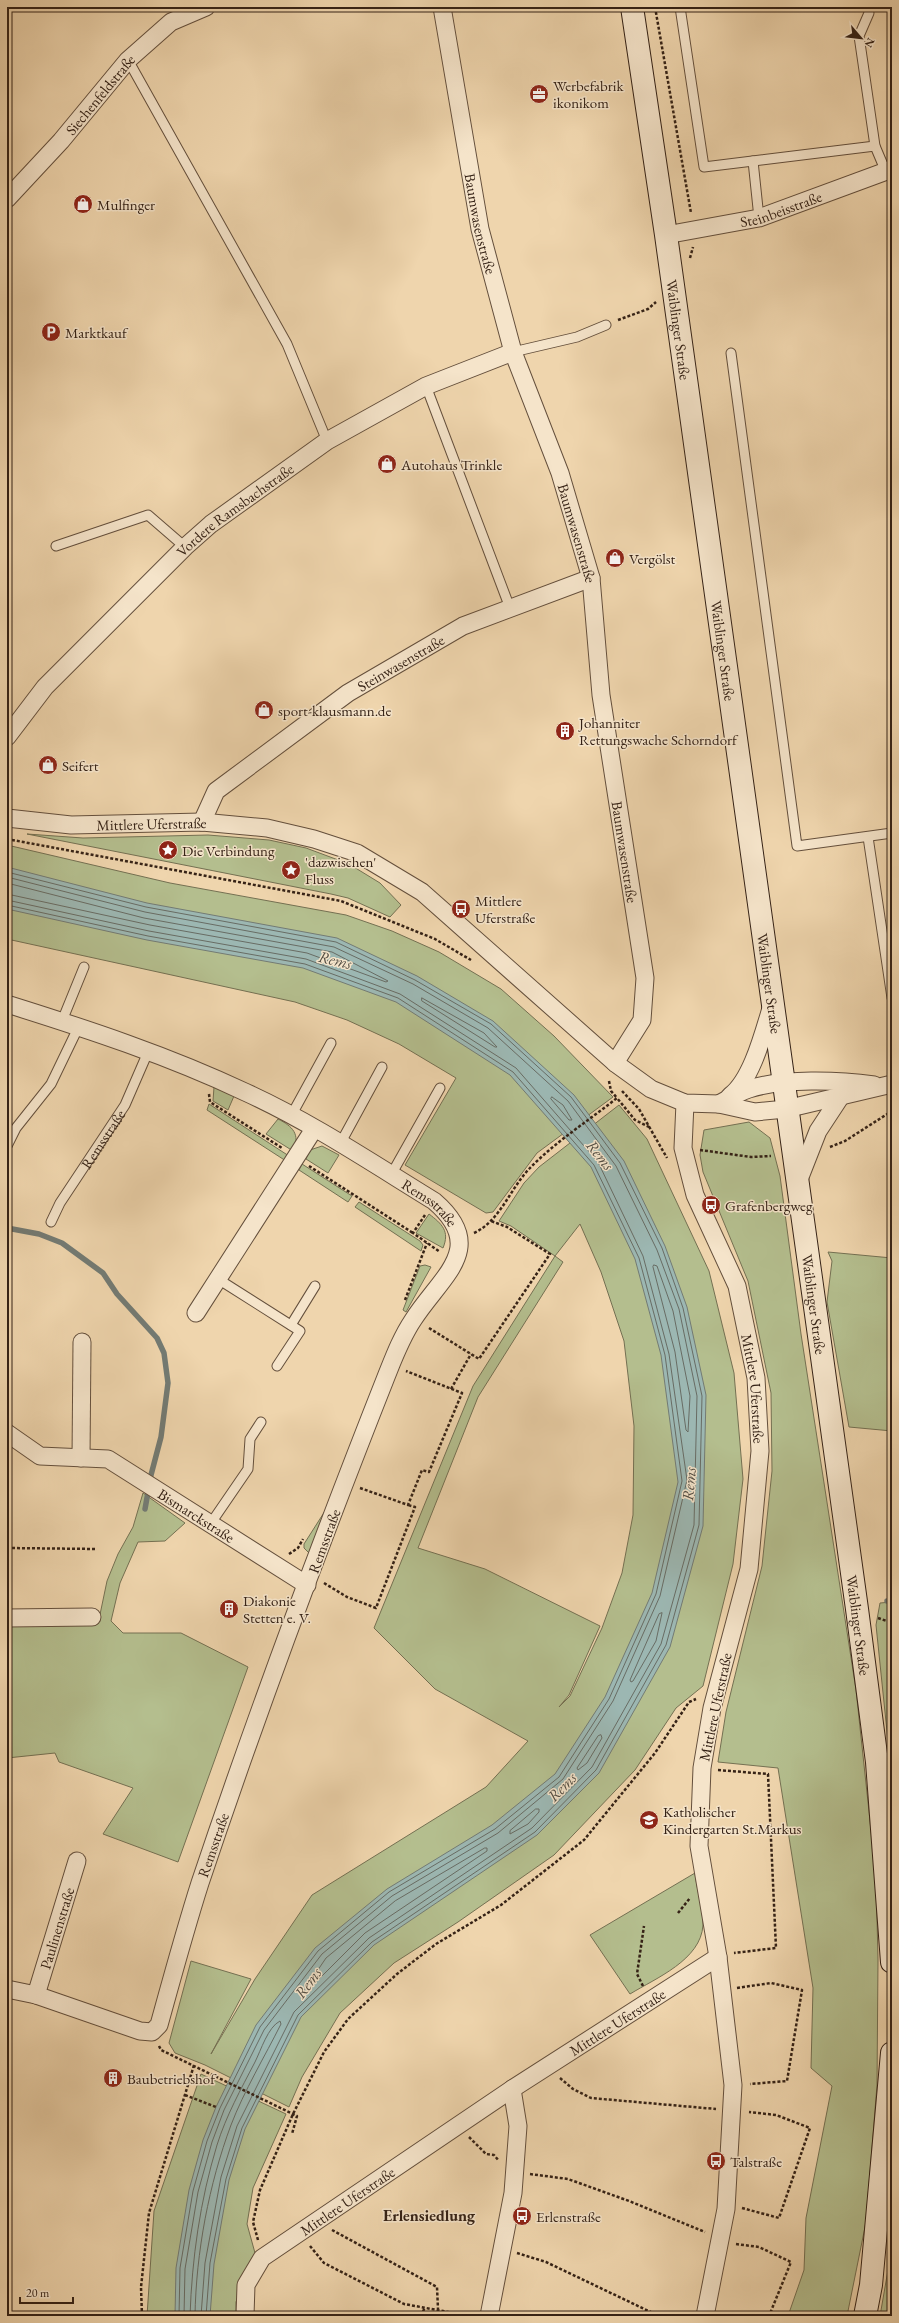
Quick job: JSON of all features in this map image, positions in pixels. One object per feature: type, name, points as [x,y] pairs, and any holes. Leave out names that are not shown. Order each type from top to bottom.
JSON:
[{"type":"main road","name":"Waiblinger Straße","points":[[632,7],[666,235],[877,1762],[892,1962]]},
{"type":"main road","points":[[865,2316],[871,2285],[892,2053]]},
{"type":"street","name":"Siechenfeldstraße","points":[[7,199],[61,141],[128,60],[171,22],[206,7]]},
{"type":"street","name":"Baumwasenstraße","points":[[442,7],[480,229],[514,352],[560,473],[592,578],[601,695],[645,978],[642,1020],[615,1063]]},
{"type":"street","name":"Steinbeisstraße","points":[[666,235],[759,218],[889,171]]},
{"type":"street","name":"Vordere Ramsbachstraße","points":[[7,737],[45,687],[185,547],[211,524],[327,441],[426,386],[514,352]]},
{"type":"street","name":"Steinwasenstraße","points":[[202,822],[216,791],[348,693],[463,626],[592,578]]},
{"type":"street","name":"Mittlere Uferstraße","points":[[7,818],[71,825],[202,822],[268,828],[314,839],[357,852],[422,892],[615,1063],[651,1089],[685,1103],[719,1104],[755,1112],[786,1109]]},
{"type":"street","name":"Remsstraße","points":[[7,1004],[62,1021],[148,1052],[246,1092],[340,1144],[434,1201],[447,1212],[456,1224],[460,1239],[455,1262],[414,1319],[401,1340],[345,1482],[200,1884],[158,2025],[152,2032]]},
{"type":"street","points":[[719,1104],[739,1090],[759,1046],[772,1004]]},
{"type":"street","points":[[783,1083],[849,1081],[886,1085]]},
{"type":"street","name":"Mittlere Uferstraße","points":[[719,1104],[748,1089],[783,1083]]},
{"type":"street","points":[[786,1109],[886,1085]]},
{"type":"street","points":[[797,1184],[818,1131],[841,1096]]},
{"type":"street","name":"Mittlere Uferstraße","points":[[244,2316],[246,2285],[262,2258],[512,2089],[718,1957],[699,1846],[702,1768],[712,1708],[749,1569],[760,1451],[756,1378],[737,1286],[695,1195],[683,1148],[685,1103]]},
{"type":"street","points":[[196,1314],[314,1129]]},
{"type":"street","points":[[81,1458],[82,1342]]},
{"type":"street","name":"Bismarckstraße","points":[[7,1434],[40,1456],[108,1459],[211,1522],[280,1567],[309,1580]]},
{"type":"street","points":[[7,1618],[92,1617]]},
{"type":"street","name":"Paulinenstraße","points":[[36,1995],[77,1861]]},
{"type":"street","points":[[705,2316],[726,2209],[733,2085],[718,1957]]},
{"type":"street","points":[[7,1989],[36,1995],[140,2031],[152,2032]]},
{"type":"street","points":[[489,2316],[513,2193],[518,2126],[512,2089]]},
{"type":"lane","points":[[680,7],[704,167],[875,146]]},
{"type":"lane","points":[[868,7],[869,13],[859,36],[875,146],[889,171]]},
{"type":"lane","points":[[128,60],[287,344],[327,441]]},
{"type":"lane","points":[[753,161],[759,218]]},
{"type":"lane","points":[[514,352],[577,337],[606,325]]},
{"type":"lane","points":[[731,353],[797,846],[892,833]]},
{"type":"lane","points":[[426,386],[510,608]]},
{"type":"lane","points":[[56,546],[148,515],[185,547]]},
{"type":"lane","points":[[868,837],[892,998]]},
{"type":"lane","points":[[62,1021],[84,967]]},
{"type":"lane","points":[[7,1146],[16,1128],[51,1084],[78,1028]]},
{"type":"lane","points":[[291,1116],[331,1043]]},
{"type":"lane","name":"Remsstraße","points":[[51,1222],[60,1203],[125,1105],[148,1052]]},
{"type":"lane","points":[[340,1144],[382,1067]]},
{"type":"lane","points":[[391,1175],[440,1088]]},
{"type":"lane","points":[[218,1279],[300,1331],[277,1366]]},
{"type":"lane","points":[[291,1325],[315,1286]]},
{"type":"lane","points":[[211,1522],[248,1469],[250,1439],[261,1422]]},
{"type":"path","points":[[655,7],[694,230],[693,250],[688,262]]},
{"type":"path","points":[[606,325],[648,309],[673,287]]},
{"type":"path","points":[[7,839],[341,901],[435,939],[474,962]]},
{"type":"path","points":[[613,1081],[608,1076],[611,1091],[635,1120],[651,1128]]},
{"type":"path","points":[[618,1087],[638,1109],[651,1128],[670,1165]]},
{"type":"path","points":[[460,1239],[480,1230],[491,1221],[528,1170],[543,1155],[617,1098]]},
{"type":"path","points":[[824,1150],[845,1141],[892,1111]]},
{"type":"path","points":[[683,1148],[751,1157],[772,1156]]},
{"type":"path","points":[[434,1201],[413,1233],[455,1262]]},
{"type":"path","points":[[414,1319],[480,1359],[550,1254],[507,1227],[491,1221]]},
{"type":"path","points":[[404,1302],[427,1243]]},
{"type":"path","points":[[451,1389],[471,1354]]},
{"type":"path","points":[[391,1365],[462,1394],[429,1472],[422,1470],[408,1505]]},
{"type":"path","points":[[309,1580],[376,1608],[415,1507],[345,1482]]},
{"type":"path","points":[[280,1567],[285,1557],[298,1548],[306,1534]]},
{"type":"path","points":[[7,1548],[97,1549]]},
{"type":"path","points":[[262,2258],[253,2222],[260,2190],[293,2114],[324,2052],[348,2019],[397,1974],[436,1944],[501,1905],[584,1840],[656,1753],[689,1702],[698,1698]]},
{"type":"path","points":[[702,1768],[768,1774],[776,1948],[742,1951],[718,1957]]},
{"type":"path","points":[[644,1926],[637,1974],[652,1999]]},
{"type":"path","points":[[722,1991],[771,1983],[802,1990],[787,2081],[733,2085]]},
{"type":"path","points":[[152,2032],[161,2050],[206,2070],[297,2116],[292,2134]]},
{"type":"path","points":[[142,2316],[141,2286],[150,2213],[184,2094],[194,2065]]},
{"type":"path","points":[[550,2065],[556,2074],[573,2089],[591,2098],[732,2110],[776,2116],[810,2128],[779,2218],[747,2208],[726,2209]]},
{"type":"path","points":[[184,2094],[216,2107]]},
{"type":"path","points":[[459,2125],[486,2154]]},
{"type":"path","points":[[515,2170],[568,2179],[629,2200],[720,2239],[759,2247],[791,2262],[769,2316]]},
{"type":"path","points":[[320,2219],[325,2227],[438,2287],[438,2309]]},
{"type":"path","points":[[300,2232],[324,2263],[404,2304],[470,2316]]},
{"type":"path","points":[[502,2249],[546,2262],[659,2316]]},
{"type":"path","points":[[421,2316],[425,2307]]},
{"type":"green space","points":[[27,834],[83,838],[208,835],[269,840],[306,848],[349,864],[380,883],[401,905],[390,917],[348,898],[331,894]]},
{"type":"green space","points":[[7,845],[170,883],[346,915],[392,931],[439,952],[501,989],[554,1036],[613,1097],[537,1153],[493,1212],[486,1213],[405,1165],[456,1078],[399,1044],[347,1020],[295,1002],[7,939]]},
{"type":"green space","points":[[214,1087],[234,1096],[228,1110],[213,1101]]},
{"type":"green space","points":[[209,1104],[289,1156],[286,1161],[207,1110]]},
{"type":"green space","points":[[619,1105],[647,1139],[709,1271],[734,1373],[743,1479],[733,1564],[703,1686],[676,1708],[635,1770],[554,1855],[458,1922],[394,1963],[340,2013],[302,2077],[289,2107],[205,2065],[175,2053],[169,2043],[191,1961],[251,1979],[211,2054],[255,1979],[312,1895],[486,1787],[528,1741],[435,1689],[374,1628],[473,1386],[555,1256],[511,1226],[499,1221],[524,1183],[539,1167]],"holes":[[[580,1224],[601,1272],[624,1341],[634,1426],[633,1515],[622,1573],[602,1628],[570,1696],[559,1707],[569,1695],[600,1626],[485,1569],[418,1548],[478,1397],[563,1262],[555,1256]]]},
{"type":"green space","points":[[278,1119],[294,1131],[296,1140],[293,1151],[266,1134]]},
{"type":"green space","points":[[749,1122],[770,1138],[780,1176],[801,1334],[856,1690],[876,1877],[878,1960],[877,2085],[866,2222],[847,2316],[788,2316],[804,2270],[806,2218],[832,2086],[811,2068],[813,1988],[778,1768],[718,1762],[726,1712],[762,1566],[772,1471],[771,1393],[748,1281],[703,1172],[700,1155],[704,1130]]},
{"type":"green space","points":[[322,1146],[339,1155],[328,1173],[306,1159],[310,1150]]},
{"type":"green space","points":[[302,1164],[352,1196],[348,1202],[299,1170]]},
{"type":"green space","points":[[359,1202],[420,1241],[423,1245],[421,1251],[355,1207]]},
{"type":"green space","points":[[429,1214],[444,1228],[446,1237],[443,1248],[416,1233]]},
{"type":"green space","points":[[828,1252],[892,1258],[892,1431],[849,1427],[827,1302],[832,1261]]},
{"type":"green space","points":[[425,1265],[431,1267],[406,1312],[403,1310],[420,1266]]},
{"type":"green space","points":[[143,1493],[185,1523],[165,1541],[138,1542],[120,1583],[111,1621],[123,1633],[181,1633],[248,1667],[178,1862],[103,1834],[133,1788],[59,1762],[55,1753],[7,1758],[7,1626],[98,1624],[107,1581],[118,1554],[133,1527]]},
{"type":"green space","points":[[325,1511],[328,1514],[311,1555],[304,1548],[304,1544]]},
{"type":"green space","points":[[892,1602],[892,1780],[876,1625],[880,1603]]},
{"type":"green space","points":[[695,1873],[703,1919],[700,1937],[686,1958],[676,1967],[630,1994],[590,1935]]},
{"type":"green space","points":[[201,2074],[286,2114],[253,2188],[247,2224],[255,2253],[236,2302],[236,2316],[147,2316],[154,2211]]},
{"type":"green space","points":[[892,2247],[892,2316],[880,2316]]},
{"type":"water","name":"Rems","points":[[7,867],[147,903],[337,938],[417,976],[493,1021],[574,1095],[624,1161],[665,1246],[687,1307],[706,1395],[703,1526],[670,1647],[599,1773],[537,1835],[374,1945],[301,2017],[245,2129],[229,2180],[214,2264],[210,2316],[175,2316],[176,2268],[189,2190],[203,2140],[216,2107],[256,2025],[315,1948],[387,1889],[492,1825],[555,1774],[605,1697],[652,1593],[678,1482],[661,1355],[635,1259],[591,1167],[510,1075],[396,1002],[303,968],[147,940],[7,909]]},
{"type":"waterway","points":[[7,1228],[39,1234],[62,1243],[103,1273],[117,1294],[157,1338],[164,1353],[168,1383],[161,1437],[151,1475],[145,1509]]},
{"type":"waterway","points":[[887,1601],[892,1601]]},
{"type":"place","name":"Werbefabrik ikonikom","points":[[539,94]]},
{"type":"place","name":"Mulfinger","points":[[83,204]]},
{"type":"place","name":"Marktkauf","points":[[51,332]]},
{"type":"place","name":"Autohaus Trinkle","points":[[387,464]]},
{"type":"place","name":"Vergölst","points":[[615,558]]},
{"type":"place","name":"sport-klausmann.de","points":[[264,710]]},
{"type":"place","name":"Johanniter Rettungswache Schorndorf","points":[[565,731]]},
{"type":"place","name":"Seifert","points":[[48,765]]},
{"type":"place","name":"Die Verbindung","points":[[168,850]]},
{"type":"place","name":"'dazwischen' Fluss","points":[[291,870]]},
{"type":"place","name":"Mittlere Uferstraße","points":[[461,909]]},
{"type":"place","name":"Grafenbergweg","points":[[711,1205]]},
{"type":"place","name":"Diakonie Stetten e. V.","points":[[229,1609]]},
{"type":"place","name":"Katholischer Kindergarten St.Markus","points":[[649,1820]]},
{"type":"place","name":"Baubetriebshof","points":[[113,2078]]},
{"type":"place","name":"Talstraße","points":[[716,2161]]},
{"type":"place","name":"Erlenstraße","points":[[522,2216]]},
{"type":"district","name":"Erlensiedlung","points":[[429,2215]]}]
